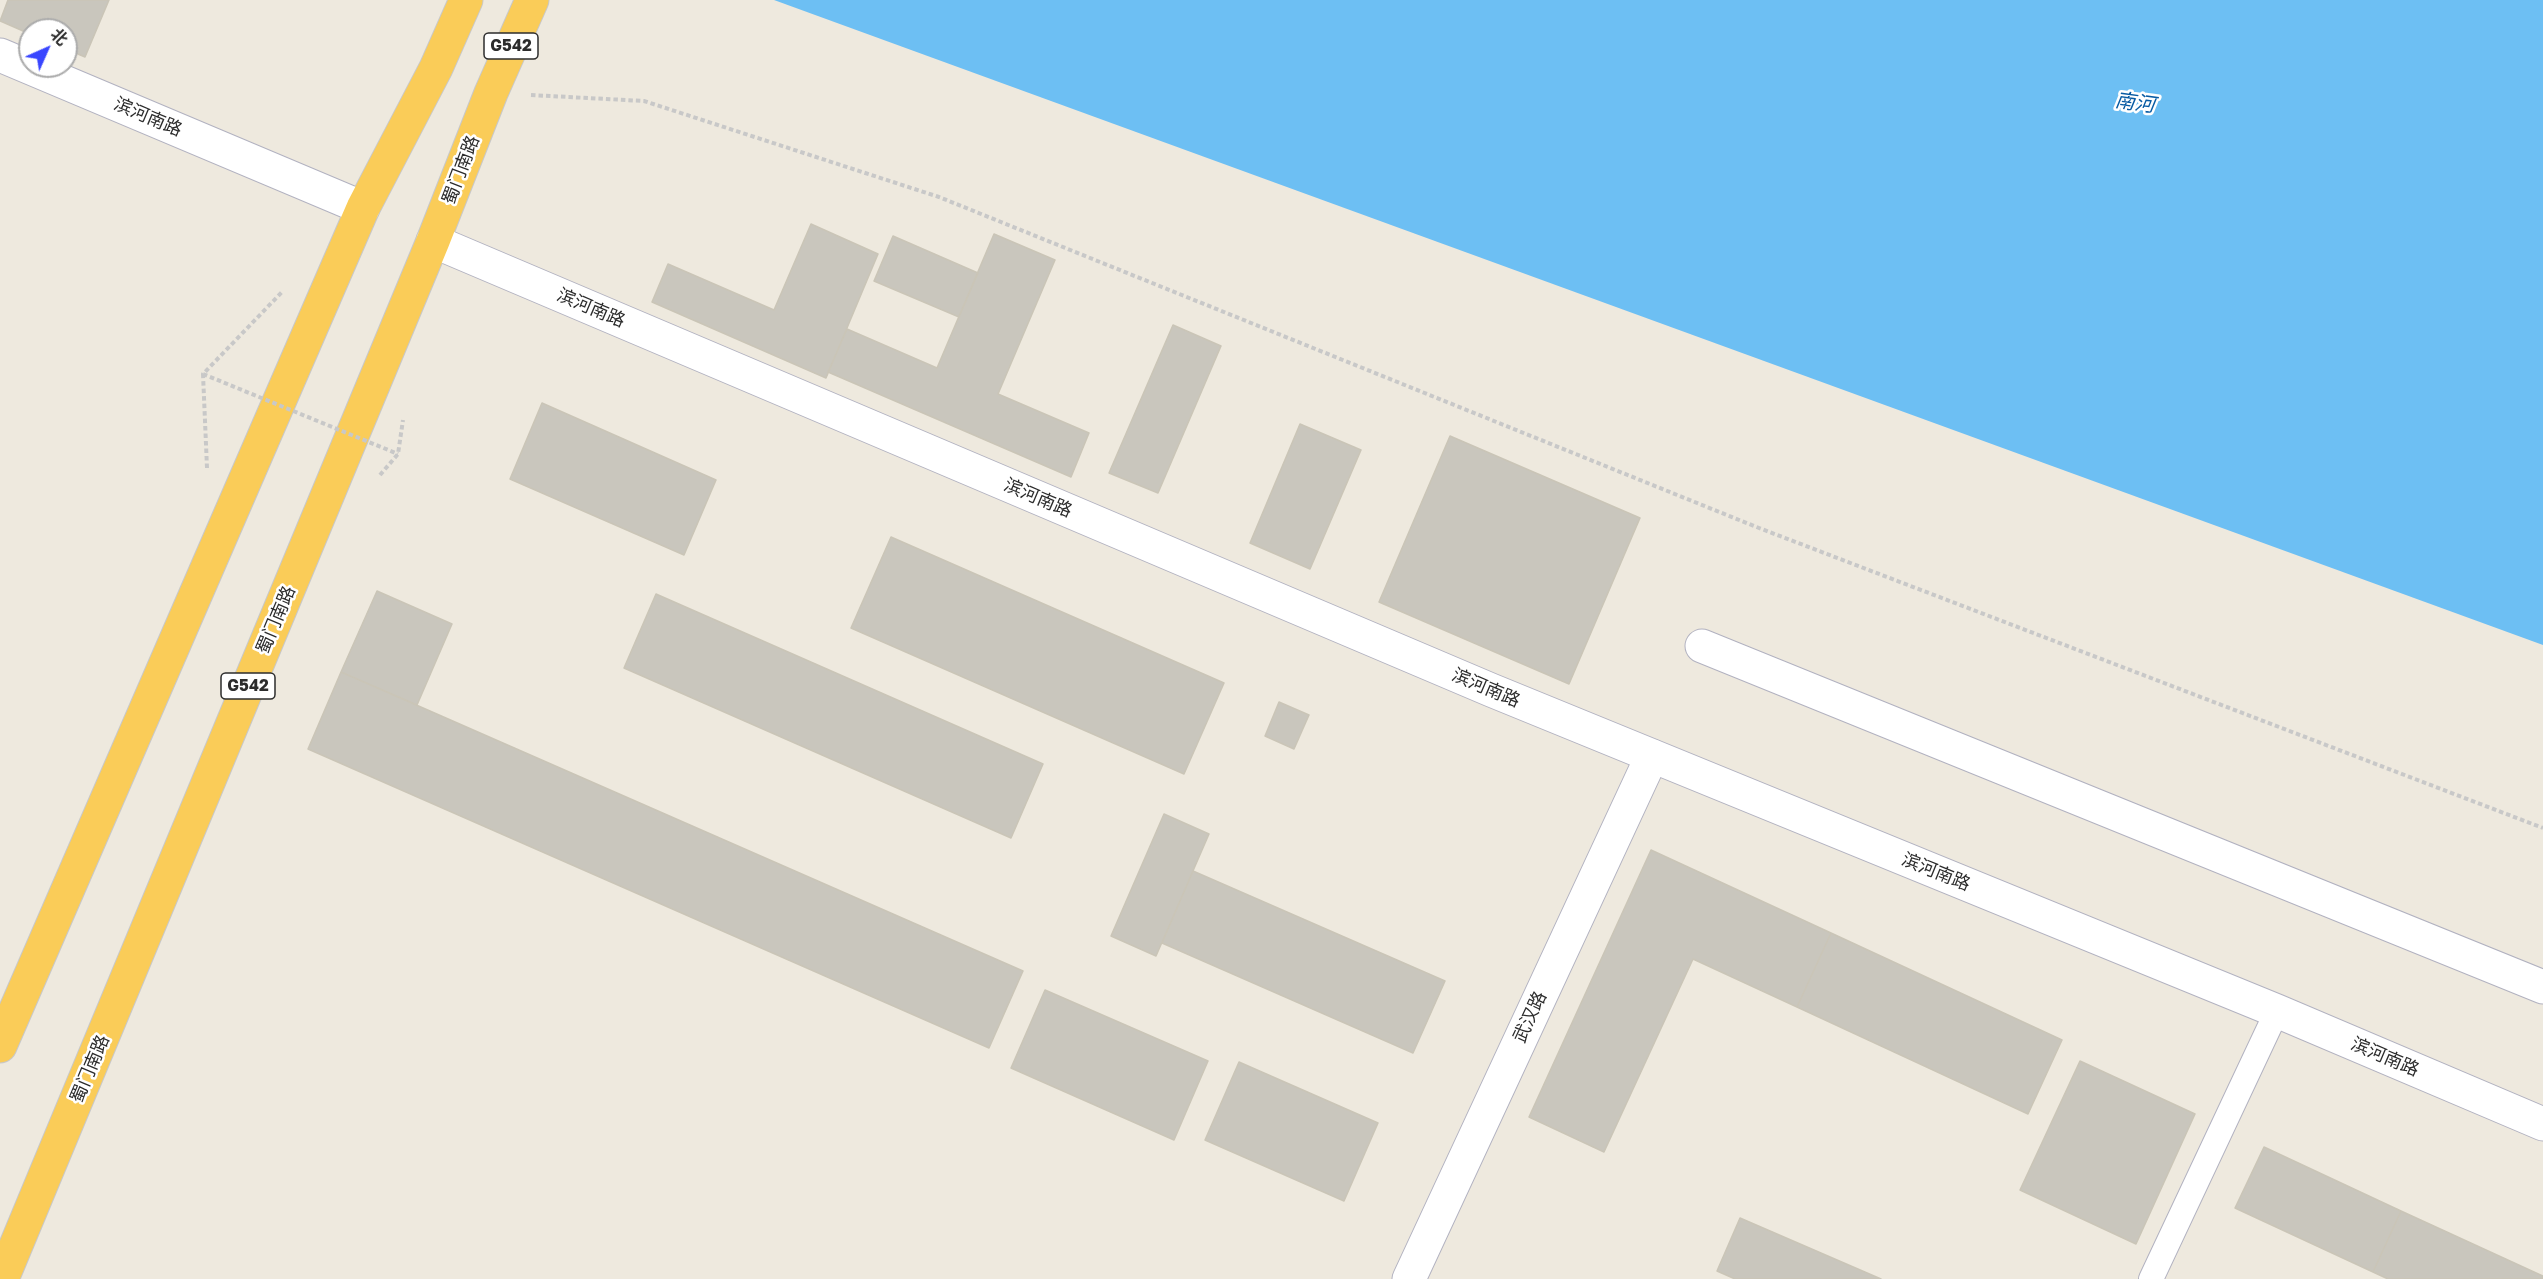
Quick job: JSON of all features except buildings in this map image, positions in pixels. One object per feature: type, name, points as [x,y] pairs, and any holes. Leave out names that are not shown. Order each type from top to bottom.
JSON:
[{"type":"highway","points":[[0,1046],[363,208],[436,68],[466,0]]},
{"type":"highway","name":"G542","points":[[491,93],[532,0]]},
{"type":"highway","name":"蜀门南路","points":[[2,1279],[433,241],[491,93]]},
{"type":"main road","name":"滨河南路","points":[[0,55],[363,208]]},
{"type":"main road","name":"滨河南路","points":[[433,241],[1491,690],[2277,1011],[2543,1124]]},
{"type":"main road","points":[[1702,646],[2543,987]]},
{"type":"main road","name":"武汉路","points":[[1409,1279],[1652,756]]},
{"type":"lane","points":[[2151,1279],[2277,1011]]},
{"type":"path","points":[[491,93],[644,101],[939,197],[1748,524],[2543,828]]},
{"type":"path","points":[[204,374],[398,454]]},
{"type":"water","name":"南河","points":[[774,0],[2543,0],[2543,645]]}]
